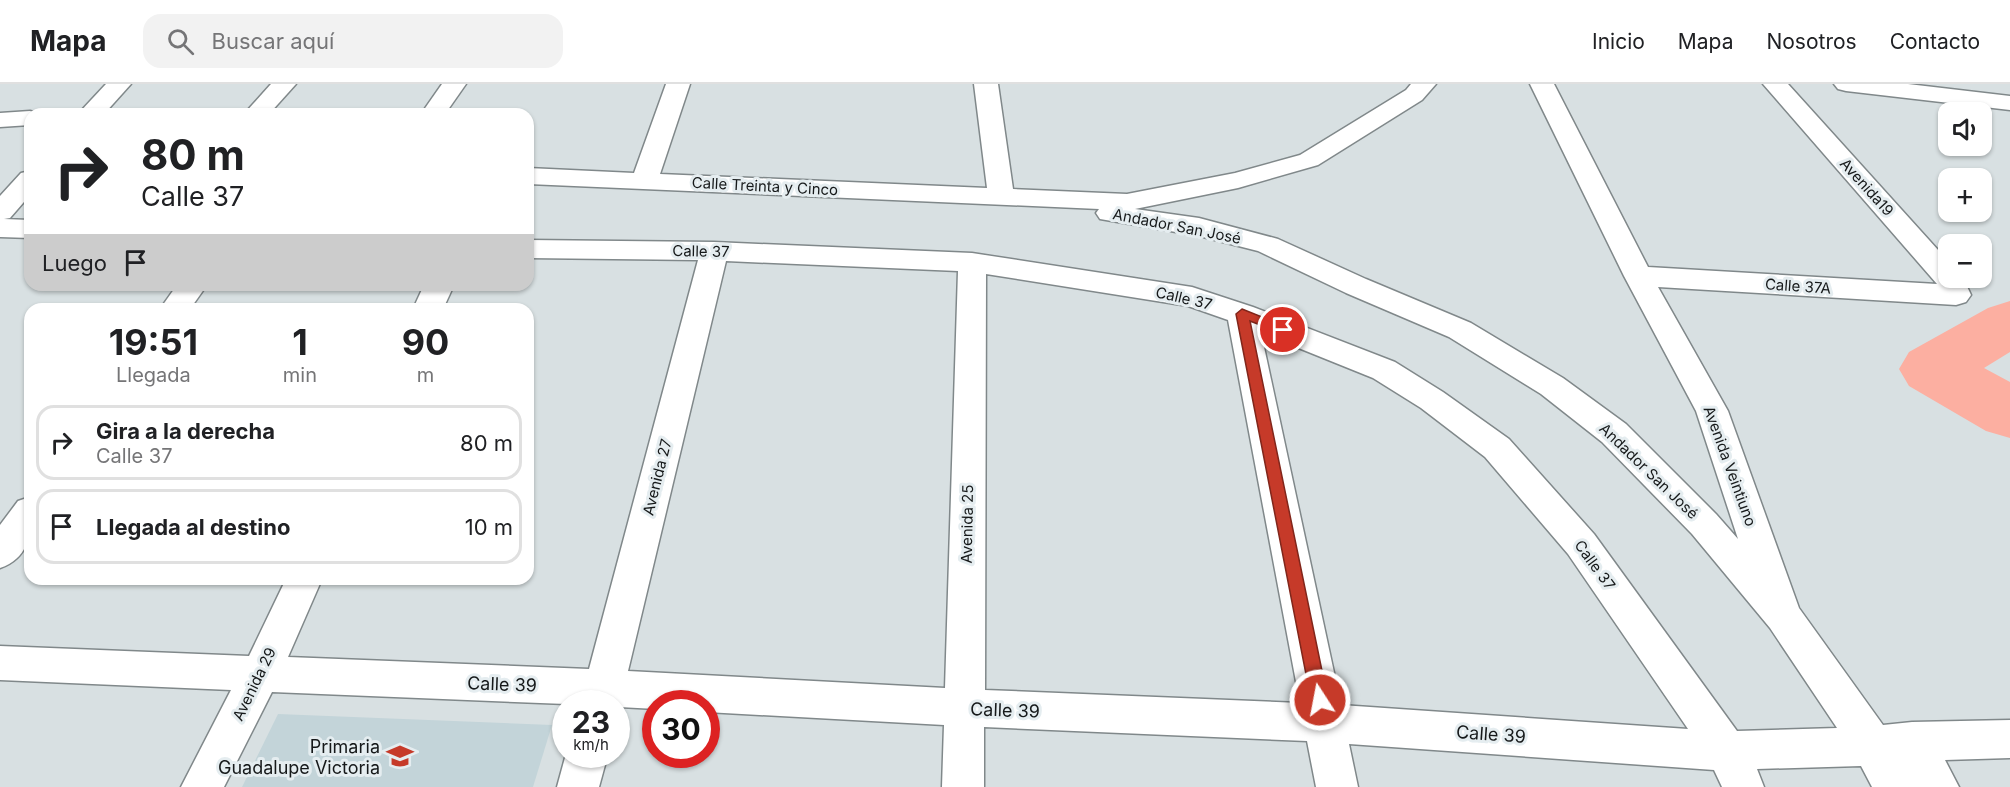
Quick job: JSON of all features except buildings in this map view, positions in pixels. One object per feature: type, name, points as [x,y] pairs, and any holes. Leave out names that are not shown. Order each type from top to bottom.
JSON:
[{"type":"street","points":[[96,108],[119,84]]},
{"type":"street","points":[[262,108],[284,84]]},
{"type":"street","points":[[437,108],[454,84]]},
{"type":"street","points":[[645,180],[678,84]]},
{"type":"street","points":[[986,84],[1001,196]]},
{"type":"street","name":"Andador San José","points":[[1001,196],[1127,202],[1238,180],[1309,160],[1414,95],[1424,84]]},
{"type":"street","name":"Avenida Veintiuno","points":[[1542,84],[1638,276],[1712,411],[1783,616],[1873,746],[1894,787]]},
{"type":"street","name":"Avenida19","points":[[1775,84],[1953,284],[1956,292]]},
{"type":"street","points":[[1846,84],[1991,96],[2010,121]]},
{"type":"street","points":[[0,120],[24,118]]},
{"type":"street","name":"Calle Treinta y Cinco","points":[[534,176],[1001,196]]},
{"type":"street","points":[[0,212],[24,186]]},
{"type":"street","name":"Andador San José","points":[[1001,196],[1199,227],[1268,245],[1356,286],[1460,330],[1552,386],[1614,433],[1704,524],[1783,616]]},
{"type":"street","points":[[0,228],[24,229]]},
{"type":"street","name":"Calle 37","points":[[534,249],[714,250],[972,262],[1192,297],[1242,314],[1384,370],[1432,400],[1497,448],[1581,544],[1735,769]]},
{"type":"street","name":"Avenida 27","points":[[604,690],[714,250]]},
{"type":"street","name":"Avenida 25","points":[[963,787],[972,262]]},
{"type":"street","name":"Calle 37A","points":[[1638,276],[1952,296],[1956,295],[1956,292]]},
{"type":"street","points":[[1242,314],[1337,787]]},
{"type":"street","points":[[0,553],[24,519]]},
{"type":"street","name":"Avenida 29","points":[[202,787],[260,675],[300,585]]},
{"type":"street","name":"Calle 39","points":[[0,663],[260,675],[552,693]]},
{"type":"street","name":"Calle 39","points":[[630,697],[1324,723],[1735,769],[1912,741],[2010,739]]},
{"type":"street","points":[[1912,741],[1938,787]]},
{"type":"street","points":[[578,787],[583,768]]},
{"type":"shaded area","name":"Primaria Guadalupe Victoria","points":[[278,714],[552,725],[533,787],[242,787]]},
{"type":"waterway","points":[[2010,323],[1932,369],[2010,413]]},
{"type":"place","name":"Primaria Guadalupe Victoria","points":[[400,756]]},
{"type":"route","points":[[1283,330],[1242,314],[1320,700]]}]
